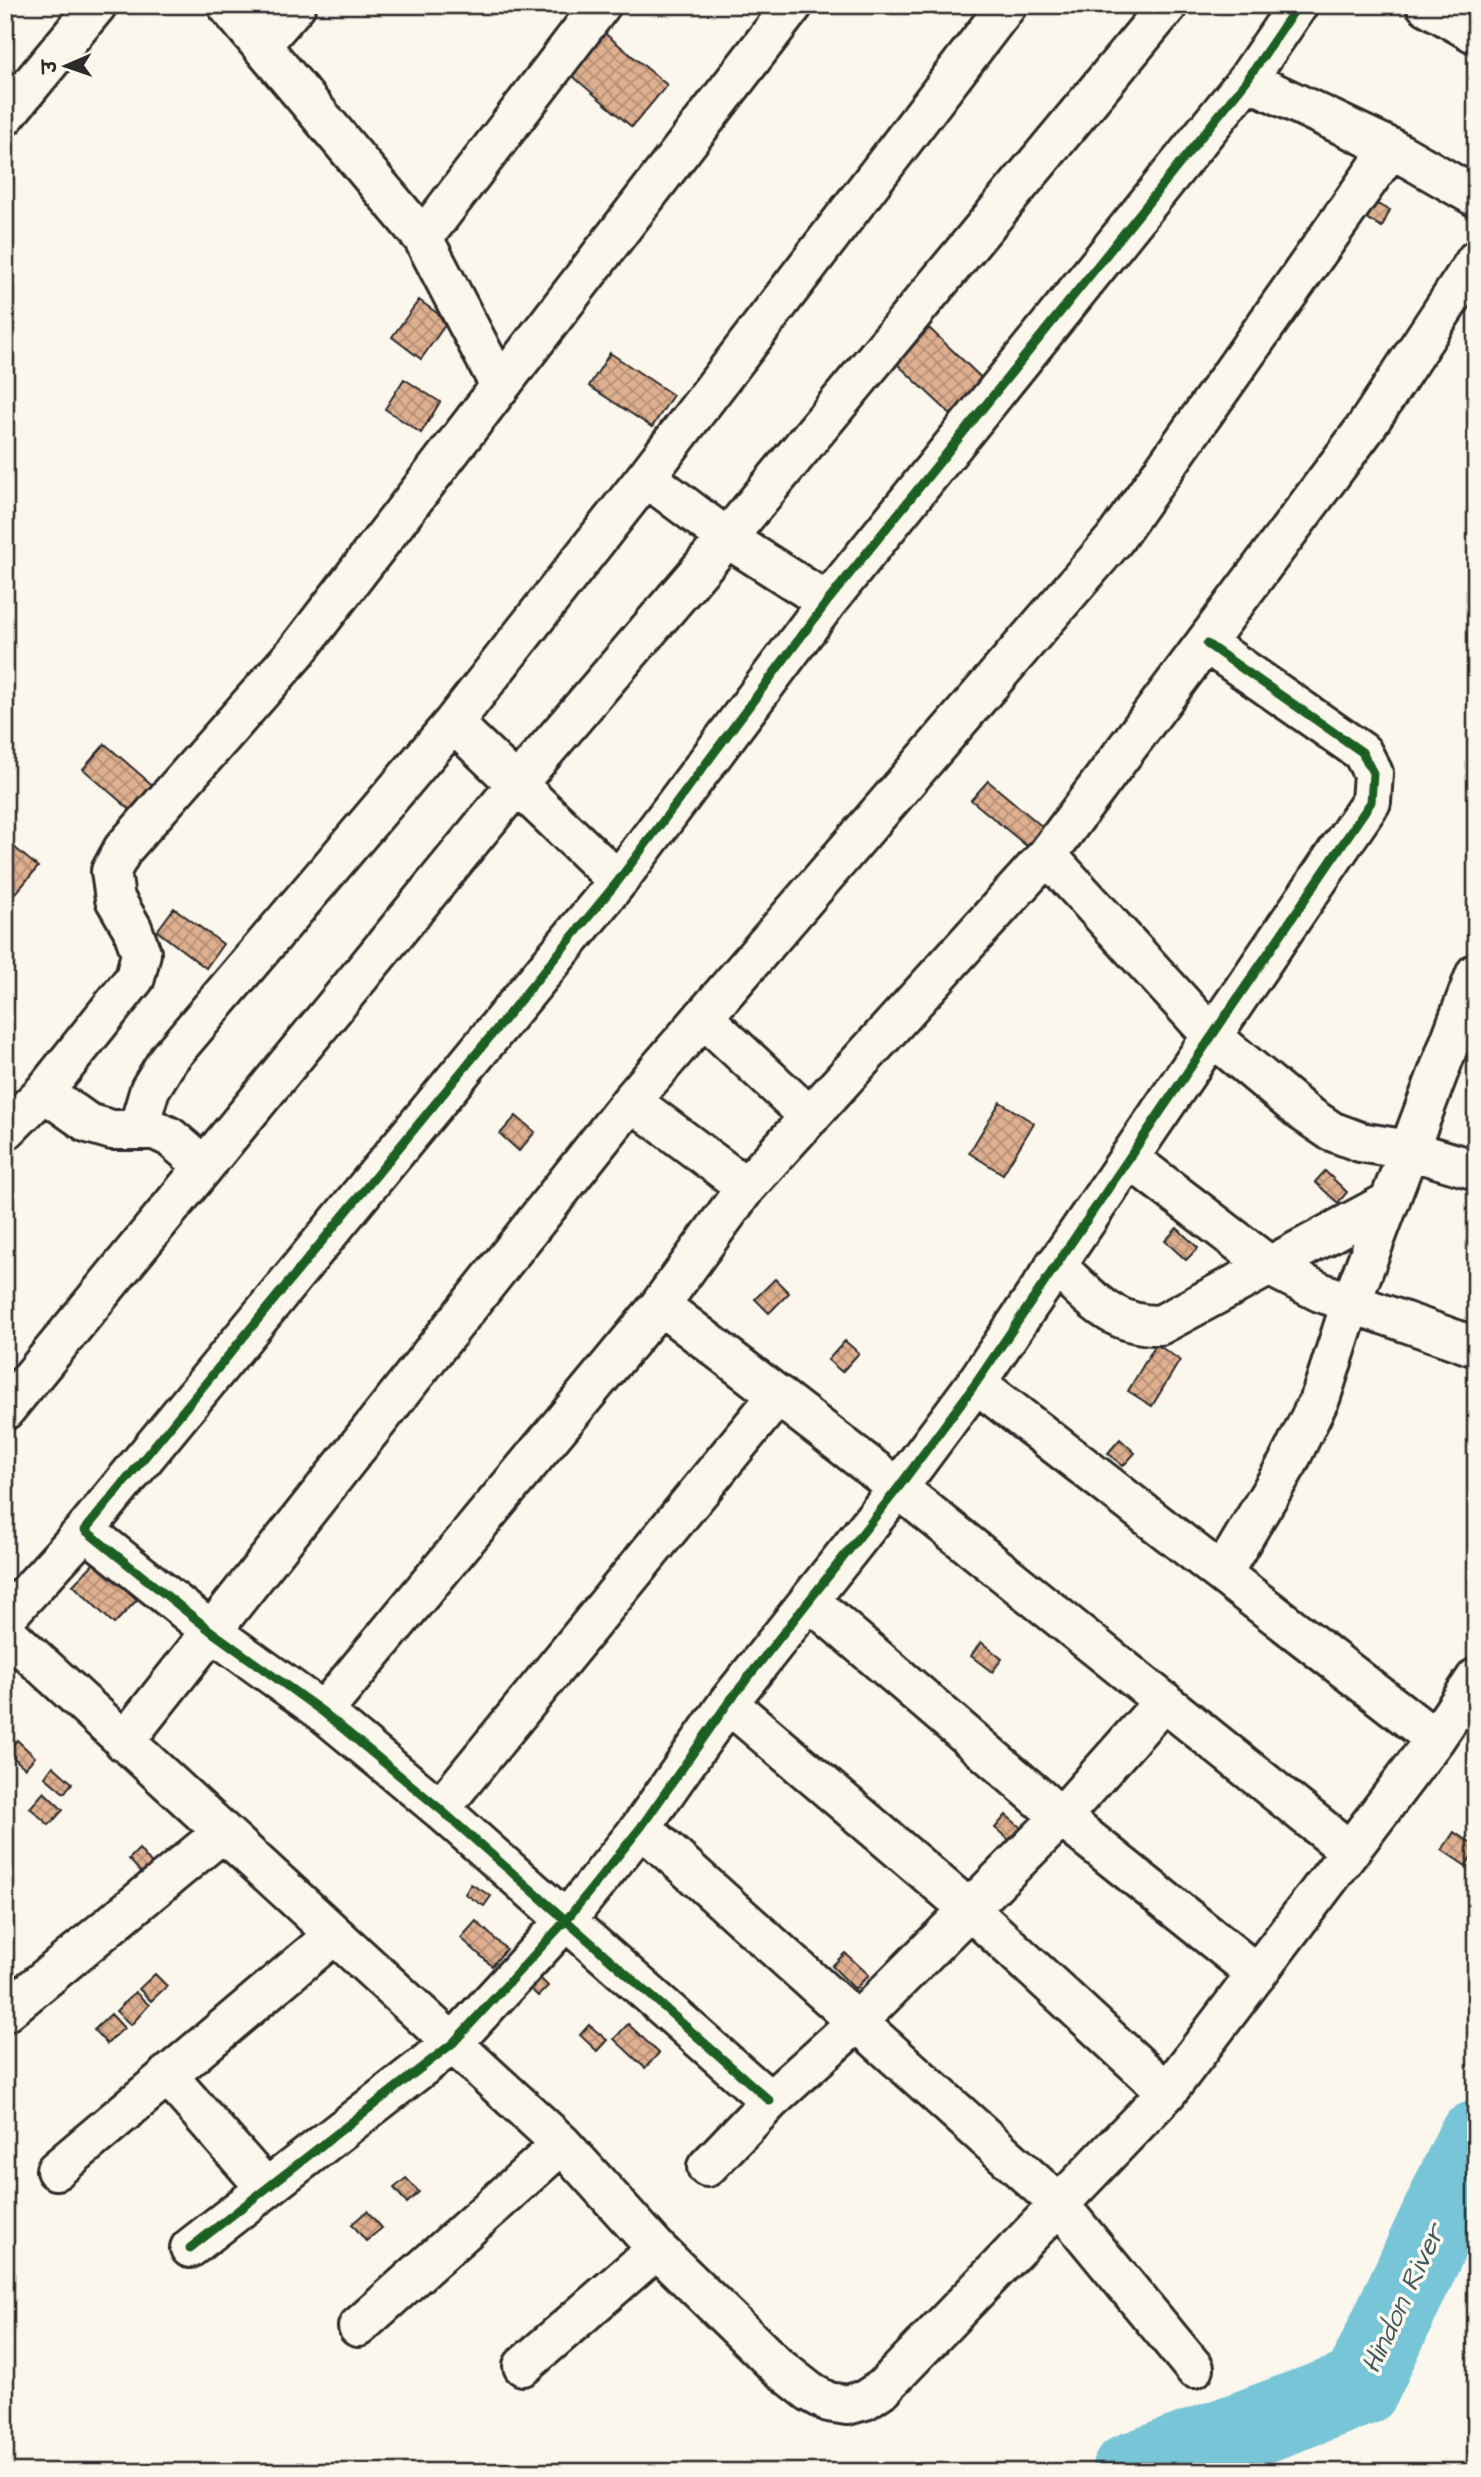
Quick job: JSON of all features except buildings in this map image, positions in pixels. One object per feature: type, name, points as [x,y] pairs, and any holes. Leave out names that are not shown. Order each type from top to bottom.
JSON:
[{"type":"street","points":[[5,116],[97,5]]},
{"type":"street","points":[[227,5],[423,238],[500,386]]},
{"type":"street","points":[[262,44],[296,5]]},
{"type":"street","points":[[423,238],[601,5]]},
{"type":"street","points":[[5,1131],[44,1092],[135,978],[141,953],[132,928],[115,900],[111,871],[123,849],[297,651],[793,5]]},
{"type":"street","points":[[138,1129],[150,1089],[169,1058],[453,723],[646,477],[1007,5]]},
{"type":"street","points":[[5,1410],[517,784],[727,538],[1168,5]]},
{"type":"street","points":[[5,1618],[85,1530],[618,881],[827,602],[1247,80],[1298,5]]},
{"type":"street","points":[[1426,5],[1476,34]]},
{"type":"street","points":[[1247,80],[1391,148],[1476,197]]},
{"type":"street","points":[[124,1742],[631,1101],[1114,540],[1391,148]]},
{"type":"street","points":[[323,1712],[660,1305],[746,1188],[1047,855],[1364,430],[1476,260]]},
{"type":"street","points":[[646,477],[727,538],[827,602]]},
{"type":"street","points":[[190,2248],[453,2043],[567,1919],[641,1827],[728,1703],[898,1488],[976,1383],[1371,802],[1373,773],[1362,752],[1207,644]]},
{"type":"street","points":[[453,723],[618,881]]},
{"type":"street","points":[[1047,855],[1213,1037],[1303,1112],[1331,1131],[1360,1142],[1409,1150],[1476,1170]]},
{"type":"street","points":[[1223,1572],[1288,1462],[1321,1396],[1350,1303],[1476,973]]},
{"type":"street","points":[[704,1017],[810,1117]]},
{"type":"street","points":[[44,1092],[88,1123],[112,1130],[155,1130],[170,1138],[204,1167]]},
{"type":"street","points":[[631,1101],[746,1188]]},
{"type":"street","points":[[1130,1159],[1271,1267],[1320,1292],[1476,1347]]},
{"type":"street","points":[[1055,1265],[1110,1316],[1137,1326],[1160,1325],[1390,1201]]},
{"type":"street","points":[[660,1305],[898,1488],[1350,1852]]},
{"type":"street","points":[[976,1383],[1435,1739]]},
{"type":"street","points":[[440,1809],[778,1395]]},
{"type":"street","points":[[85,1530],[212,1632],[323,1712],[440,1809],[770,2101]]},
{"type":"street","points":[[810,1601],[1061,1817],[1257,1974]]},
{"type":"street","points":[[5,1631],[562,2144],[657,2249],[777,2365],[810,2392],[828,2402],[847,2405],[865,2400],[883,2388],[1167,2092],[1435,1739],[1476,1678]]},
{"type":"street","points":[[707,2167],[770,2101],[856,2023],[970,1910],[1061,1817],[1164,1701]]},
{"type":"street","points":[[728,1703],[970,1910],[1167,2092]]},
{"type":"street","points":[[641,1827],[1058,2203],[1194,2368]]},
{"type":"street","points":[[5,2012],[223,1832]]},
{"type":"street","points":[[56,2170],[334,1935]]},
{"type":"street","points":[[167,2076],[266,2189]]},
{"type":"street","points":[[358,2328],[562,2144]]},
{"type":"street","points":[[523,2366],[657,2249]]},
{"type":"waterway","name":"Hindon River","points":[[1131,2472],[1361,2387],[1476,2140]]},
{"type":"cycle path","points":[[770,2101],[440,1809],[323,1712],[212,1632],[85,1530],[618,881],[827,602],[1247,80],[1298,5]]},
{"type":"cycle path","points":[[190,2248],[453,2043],[567,1919],[641,1827],[728,1703],[898,1488],[976,1383],[1371,802],[1373,773],[1362,752],[1207,644]]}]
